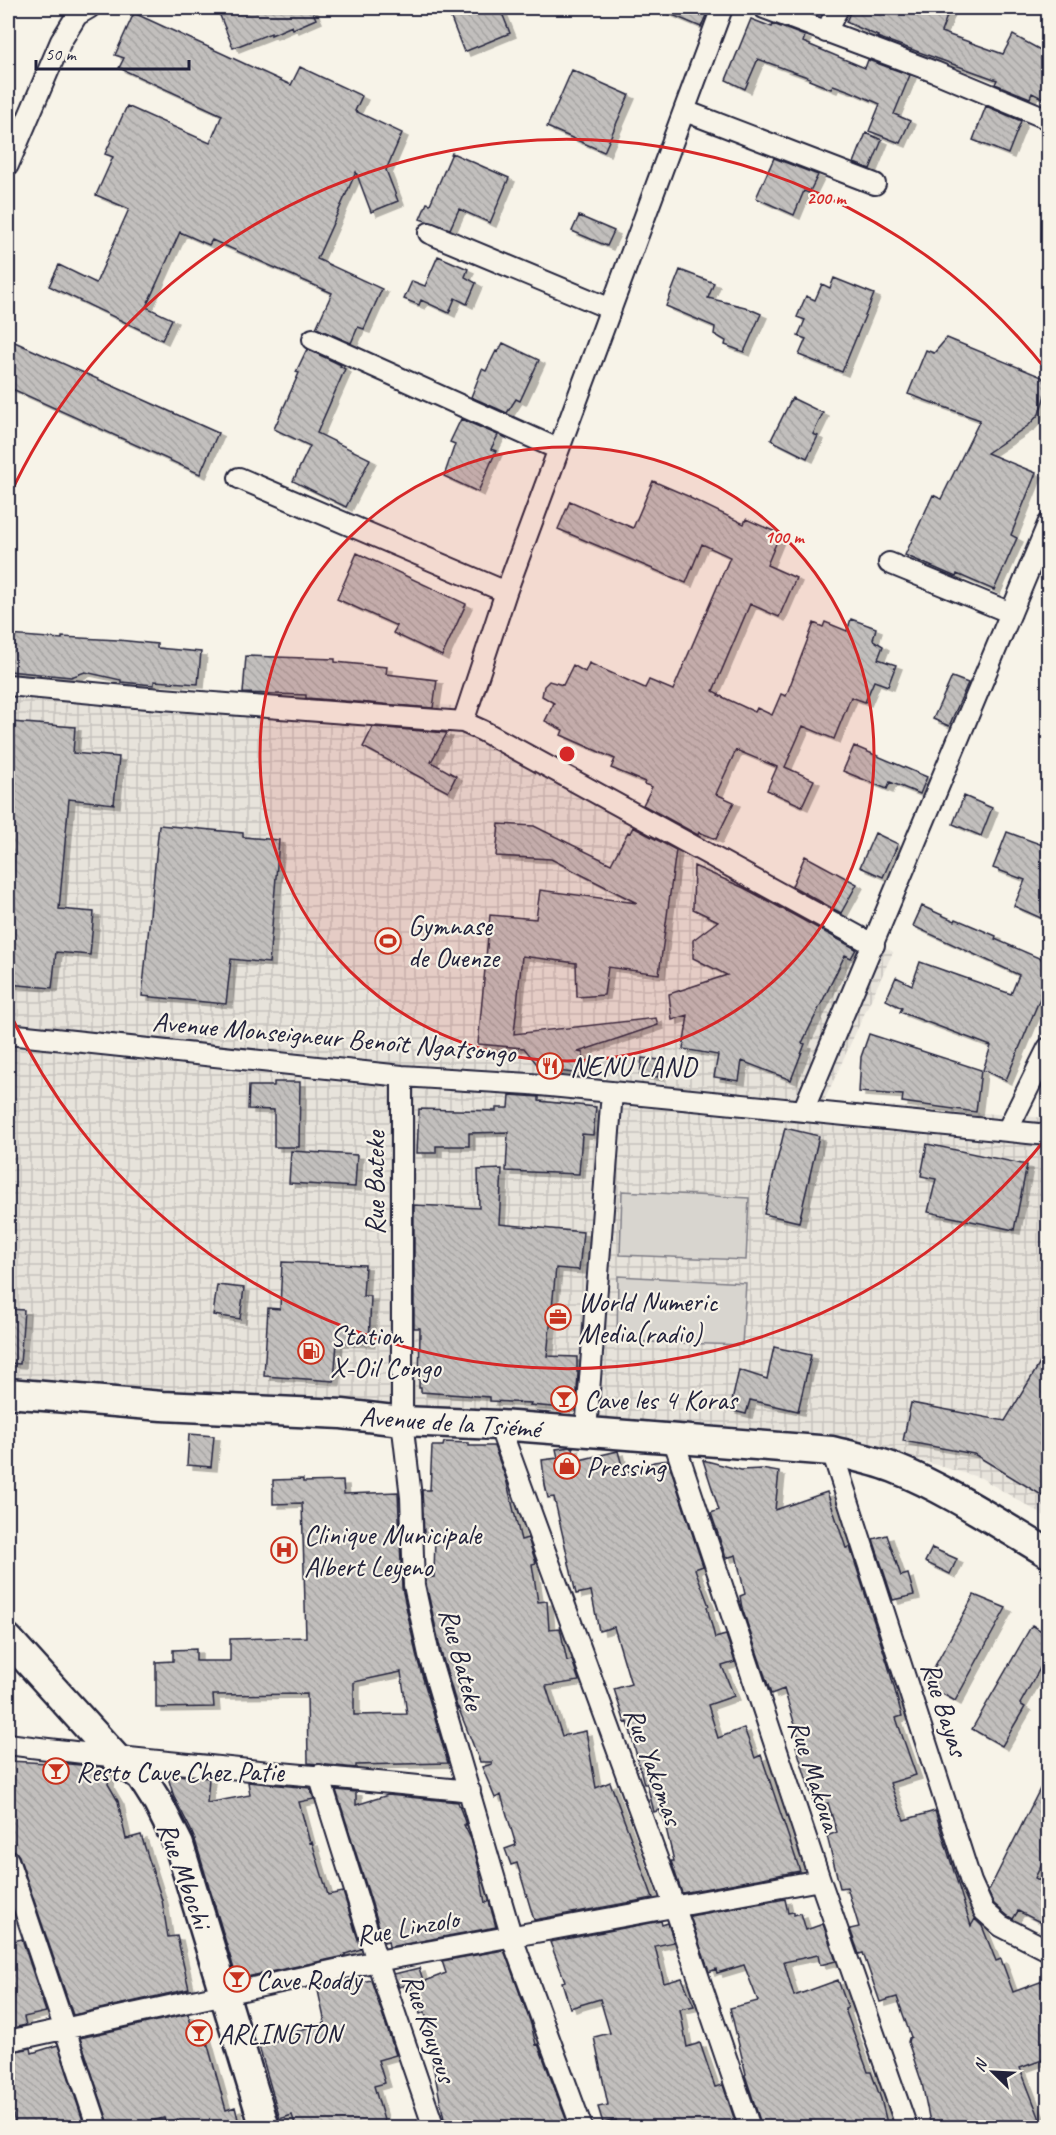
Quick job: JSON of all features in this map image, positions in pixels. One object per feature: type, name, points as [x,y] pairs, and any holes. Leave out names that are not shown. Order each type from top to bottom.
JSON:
[{"type":"main road","name":"Avenue de la Tsiémé","points":[[8,1394],[162,1406],[342,1414],[402,1421],[500,1425],[832,1451],[895,1468],[934,1487],[1048,1553]]},
{"type":"main road","name":"Rue Mbochi","points":[[8,1639],[117,1759],[141,1776],[158,1803],[179,1845],[265,2127]]},
{"type":"street","points":[[8,165],[62,41],[77,15],[89,8]]},
{"type":"street","points":[[463,722],[506,592],[722,8]]},
{"type":"street","points":[[764,8],[935,72],[1048,119]]},
{"type":"street","points":[[826,32],[838,8]]},
{"type":"street","points":[[685,111],[875,184]]},
{"type":"street","points":[[429,233],[611,309]]},
{"type":"street","points":[[313,339],[558,449]]},
{"type":"street","points":[[239,478],[506,592]]},
{"type":"street","points":[[803,1111],[1048,524]]},
{"type":"street","points":[[889,563],[1011,613]]},
{"type":"street","points":[[8,685],[463,722],[874,945]]},
{"type":"street","name":"Avenue Monseigneur Benoît Ngatsongo","points":[[8,1034],[402,1076],[612,1092],[1048,1135]]},
{"type":"street","points":[[1007,1131],[1048,1047]]},
{"type":"street","name":"Rue Bateke","points":[[402,1076],[402,1421],[411,1497],[414,1585],[429,1656],[512,1938],[582,2127]]},
{"type":"street","points":[[586,1431],[612,1092]]},
{"type":"street","name":"Rue Yakomas","points":[[500,1425],[674,1905],[750,2127]]},
{"type":"street","name":"Rue Makoua","points":[[673,1438],[820,1880],[907,2127]]},
{"type":"street","name":"Rue Bayas","points":[[832,1451],[971,1882],[984,1911],[1001,1926],[1048,1950]]},
{"type":"street","points":[[8,1744],[117,1759],[470,1791]]},
{"type":"street","name":"Rue Kouyous","points":[[319,1776],[377,1961],[434,2127]]},
{"type":"street","points":[[8,1860],[98,2127]]},
{"type":"street","name":"Rue Linzolo","points":[[8,2041],[377,1961],[820,1880]]},
{"type":"shaded area","points":[[8,678],[455,706],[893,952],[824,1101],[1048,1118],[1048,1518],[981,1478],[826,1433],[8,1381]]},
{"type":"shaded area","points":[[622,1191],[749,1198],[746,1260],[620,1255]]},
{"type":"shaded area","points":[[618,1276],[746,1283],[742,1345],[617,1341]]},
{"type":"building","points":[[217,8],[311,8],[316,19],[293,29],[292,26],[233,48]]},
{"type":"building","points":[[447,8],[500,8],[510,33],[464,52]]},
{"type":"building","points":[[656,8],[709,8],[701,27]]},
{"type":"building","points":[[852,8],[950,8],[941,32],[1003,54],[1013,35],[1048,54],[1048,101],[1032,93],[1030,98],[995,84],[997,80],[877,37],[846,22]]},
{"type":"building","points":[[134,13],[291,85],[300,67],[362,96],[355,111],[402,133],[386,170],[398,201],[371,212],[356,172],[317,259],[382,289],[364,329],[358,327],[351,343],[316,328],[332,293],[212,240],[209,245],[180,232],[146,307],[172,319],[162,340],[49,286],[59,265],[96,283],[129,209],[96,195],[113,157],[105,154],[127,106],[210,143],[222,115],[119,68],[124,58],[115,55]]},
{"type":"building","points":[[751,19],[772,27],[773,24],[805,36],[803,42],[865,68],[868,60],[910,75],[894,114],[910,121],[900,143],[869,131],[880,104],[850,91],[833,85],[831,89],[809,80],[810,78],[758,59],[745,89],[726,80]]},
{"type":"building","points":[[572,70],[629,95],[604,152],[547,127]]},
{"type":"building","points":[[986,106],[1021,121],[1008,154],[973,140]]},
{"type":"building","points":[[866,133],[882,140],[870,169],[854,163]]},
{"type":"building","points":[[452,153],[509,178],[490,223],[459,209],[450,229],[420,219],[427,203],[430,204]]},
{"type":"building","points":[[774,158],[818,175],[809,193],[804,191],[794,215],[756,198]]},
{"type":"building","points":[[579,216],[614,231],[607,246],[572,231]]},
{"type":"building","points":[[438,256],[468,269],[465,277],[476,283],[467,304],[455,298],[449,313],[421,300],[419,305],[404,299],[412,281],[425,286]]},
{"type":"building","points":[[680,270],[714,283],[708,298],[745,307],[761,314],[744,352],[725,345],[726,341],[714,334],[715,327],[666,306]]},
{"type":"building","points":[[834,278],[874,294],[842,372],[799,355],[806,339],[798,336],[805,320],[797,317],[806,296],[815,300],[822,284],[830,288]]},
{"type":"building","points":[[947,338],[1042,377],[1048,386],[1039,414],[1029,425],[987,453],[1036,473],[1011,535],[1017,538],[994,590],[957,574],[956,577],[905,555],[933,495],[941,499],[980,420],[908,394],[926,350],[934,353]]},
{"type":"building","points":[[8,339],[218,433],[200,474],[8,387]]},
{"type":"building","points":[[503,343],[539,360],[520,401],[516,399],[507,413],[471,397],[482,369],[486,371],[496,351],[498,352]]},
{"type":"building","points":[[307,349],[345,369],[317,433],[370,459],[346,507],[293,481],[310,446],[274,429]]},
{"type":"building","points":[[792,398],[823,413],[813,434],[818,436],[807,458],[771,440]]},
{"type":"building","points":[[461,419],[498,435],[491,449],[496,451],[478,492],[444,476],[455,444],[450,442]]},
{"type":"building","points":[[653,481],[744,524],[746,519],[780,534],[767,565],[796,578],[779,617],[750,604],[713,691],[718,695],[755,712],[757,708],[772,715],[781,694],[786,696],[814,623],[823,627],[825,622],[847,631],[851,619],[876,628],[873,640],[883,646],[878,659],[896,665],[888,686],[874,681],[865,702],[851,697],[834,739],[803,726],[785,767],[814,780],[802,806],[767,790],[777,767],[736,750],[716,794],[734,802],[716,839],[699,832],[698,835],[643,805],[652,787],[611,768],[615,759],[561,735],[563,730],[545,721],[554,703],[542,696],[544,686],[549,681],[563,685],[573,665],[585,672],[589,663],[645,688],[649,680],[673,690],[730,557],[702,544],[686,583],[558,529],[570,501],[633,528]]},
{"type":"building","points":[[357,553],[466,604],[442,656],[393,633],[397,626],[337,599]]},
{"type":"building","points":[[8,635],[118,640],[157,644],[157,648],[201,652],[198,684],[154,681],[154,685],[121,682],[121,680],[85,672],[71,677],[8,671]]},
{"type":"building","points":[[246,656],[335,659],[335,662],[387,667],[386,674],[437,680],[433,708],[306,698],[306,695],[243,693]]},
{"type":"building","points":[[952,677],[968,683],[949,726],[933,719]]},
{"type":"building","points":[[11,722],[75,727],[73,753],[119,757],[114,804],[69,799],[59,909],[94,912],[90,955],[56,952],[52,988],[8,984],[8,759]]},
{"type":"building","points":[[373,727],[447,733],[431,762],[456,776],[448,792],[363,747]]},
{"type":"building","points":[[854,746],[927,777],[920,794],[890,782],[887,789],[843,771]]},
{"type":"building","points":[[964,796],[992,808],[981,836],[953,824]]},
{"type":"building","points":[[499,824],[534,826],[611,864],[633,827],[676,850],[659,974],[608,967],[604,995],[577,997],[576,963],[522,956],[514,1034],[656,1018],[658,1025],[578,1052],[583,1053],[582,1074],[541,1069],[524,1048],[478,1044],[490,915],[536,919],[540,890],[637,903],[551,859],[496,856]]},
{"type":"building","points":[[159,825],[243,833],[243,837],[279,840],[269,963],[231,959],[226,1004],[142,996]]},
{"type":"building","points":[[1007,832],[1048,847],[1048,907],[1043,919],[1014,906],[1025,880],[993,868]]},
{"type":"building","points":[[875,833],[898,844],[883,877],[860,867]]},
{"type":"building","points":[[805,856],[857,884],[841,913],[792,886]]},
{"type":"building","points":[[694,866],[744,888],[856,949],[851,958],[845,955],[802,1043],[805,1044],[791,1080],[742,1061],[739,1081],[714,1077],[718,1055],[683,1049],[688,1015],[672,1020],[669,994],[727,975],[693,958],[693,940],[718,921],[693,909]]},
{"type":"building","points":[[922,906],[996,936],[995,939],[1048,962],[1048,979],[1006,1080],[983,1070],[991,1046],[900,1012],[902,1008],[886,1000],[896,977],[912,985],[920,962],[1011,994],[1019,975],[913,926]]},
{"type":"building","points":[[869,1034],[981,1070],[976,1112],[902,1102],[903,1095],[859,1092],[861,1057]]},
{"type":"building","points":[[642,1058],[660,1060],[658,1077],[640,1075]]},
{"type":"building","points":[[274,1082],[300,1082],[299,1147],[274,1147],[274,1110],[248,1109],[249,1086],[274,1086]]},
{"type":"building","points":[[510,1095],[539,1097],[539,1101],[596,1107],[593,1135],[582,1134],[579,1174],[506,1171],[508,1132],[469,1133],[469,1146],[436,1146],[436,1153],[417,1153],[419,1109],[496,1111],[496,1108],[509,1108]]},
{"type":"building","points":[[785,1128],[819,1136],[799,1222],[764,1214]]},
{"type":"building","points":[[927,1144],[1027,1165],[1014,1230],[928,1212],[936,1179],[921,1176]]},
{"type":"building","points":[[291,1151],[357,1155],[355,1187],[289,1183]]},
{"type":"building","points":[[502,1169],[499,1224],[583,1232],[579,1270],[556,1268],[547,1356],[577,1357],[576,1409],[530,1405],[531,1403],[490,1401],[490,1397],[421,1392],[419,1388],[420,1328],[414,1328],[414,1205],[479,1208],[478,1170]]},
{"type":"building","points":[[282,1262],[365,1265],[363,1296],[371,1296],[369,1343],[337,1342],[334,1381],[264,1376],[268,1308],[280,1309]]},
{"type":"building","points":[[217,1285],[244,1288],[240,1319],[213,1315]]},
{"type":"building","points":[[8,1309],[24,1310],[20,1364],[8,1363]]},
{"type":"building","points":[[774,1347],[811,1355],[798,1411],[750,1400],[746,1414],[730,1410],[739,1370],[767,1379]]},
{"type":"building","points":[[1048,1350],[1048,1499],[974,1454],[903,1441],[911,1403],[1005,1421]]},
{"type":"building","points":[[189,1434],[214,1436],[211,1467],[187,1465]]},
{"type":"building","points":[[444,1442],[469,1443],[469,1446],[494,1446],[506,1479],[521,1540],[528,1538],[536,1563],[532,1564],[538,1602],[547,1601],[549,1629],[560,1628],[567,1661],[572,1660],[579,1681],[546,1686],[562,1736],[586,1731],[596,1788],[610,1782],[653,1898],[534,1920],[517,1863],[511,1865],[505,1849],[516,1845],[501,1795],[495,1798],[482,1767],[492,1762],[480,1762],[458,1707],[458,1710],[441,1652],[426,1584],[426,1578],[434,1577],[435,1535],[424,1535],[422,1490],[430,1490],[432,1446],[443,1446]]},
{"type":"building","points":[[573,1447],[575,1461],[618,1451],[624,1473],[654,1462],[668,1460],[703,1566],[695,1569],[709,1606],[707,1607],[715,1638],[726,1635],[735,1662],[722,1666],[734,1696],[708,1705],[718,1738],[744,1728],[755,1758],[761,1755],[800,1871],[682,1893],[671,1861],[674,1861],[660,1810],[654,1812],[647,1784],[644,1784],[628,1722],[625,1723],[614,1689],[631,1684],[614,1627],[599,1631],[591,1591],[576,1594],[554,1497],[548,1498],[542,1460],[558,1458],[556,1449]]},
{"type":"building","points":[[703,1460],[741,1470],[761,1469],[779,1472],[775,1510],[827,1492],[846,1548],[850,1547],[888,1665],[902,1716],[896,1718],[916,1775],[890,1783],[904,1820],[935,1811],[971,1926],[975,1919],[982,1926],[996,1961],[1001,1959],[1013,1992],[1048,1979],[1048,2058],[1020,2068],[1043,2127],[931,2127],[922,2083],[908,2042],[911,2037],[897,1997],[880,2002],[863,1953],[859,1954],[850,1929],[859,1927],[847,1887],[840,1888],[827,1836],[837,1832],[828,1803],[815,1807],[796,1746],[801,1745],[784,1689],[771,1694],[742,1608],[740,1596],[745,1594],[736,1555],[726,1558],[711,1513],[719,1510]]},
{"type":"building","points":[[273,1480],[343,1481],[344,1494],[398,1492],[402,1588],[417,1658],[448,1763],[356,1765],[356,1768],[308,1763],[307,1694],[213,1695],[214,1707],[156,1708],[156,1662],[173,1661],[173,1650],[196,1649],[196,1661],[230,1661],[230,1639],[306,1637],[302,1503],[273,1504]],"holes":[[[401,1672],[407,1714],[354,1715],[354,1682]]]},
{"type":"building","points":[[887,1535],[901,1576],[908,1574],[914,1595],[893,1600],[873,1539]]},
{"type":"building","points":[[932,1548],[957,1559],[950,1574],[925,1562]]},
{"type":"building","points":[[974,1595],[1006,1608],[955,1701],[925,1684]]},
{"type":"building","points":[[1032,1625],[1048,1635],[1048,1654],[1020,1704],[1025,1707],[1002,1746],[972,1729]]},
{"type":"building","points":[[8,1761],[102,1767],[109,1773],[108,1784],[118,1801],[126,1839],[141,1835],[162,1900],[168,1937],[177,1936],[189,1989],[73,2015],[19,1856],[8,1848]]},
{"type":"building","points":[[1048,1773],[1048,1851],[1035,1878],[1048,1885],[1048,1926],[1018,1911],[1013,1919],[994,1904],[988,1892]]},
{"type":"building","points":[[167,1774],[209,1778],[207,1803],[250,1795],[248,1782],[310,1788],[314,1799],[299,1802],[310,1843],[312,1842],[328,1895],[343,1892],[361,1949],[345,1954],[345,1956],[237,1979],[195,1840],[174,1797]]},
{"type":"building","points":[[336,1790],[356,1792],[356,1805],[388,1795],[458,1802],[479,1868],[485,1903],[489,1901],[496,1927],[389,1947],[388,1941],[384,1942]]},
{"type":"building","points":[[785,1899],[788,1913],[794,1912],[794,1915],[801,1913],[806,1930],[823,1924],[836,1961],[820,1965],[818,1955],[784,1962],[794,1996],[838,1980],[848,2008],[845,2009],[868,2072],[871,2072],[881,2099],[887,2123],[883,2124],[884,2127],[790,2127],[788,2120],[762,2127],[745,2075],[730,2008],[758,2001],[744,1965],[717,1973],[716,1969],[709,1972],[690,1916]]},
{"type":"building","points":[[661,1921],[662,1925],[668,1923],[674,1942],[655,1946],[664,1983],[682,1978],[694,2006],[680,2009],[687,2047],[700,2043],[715,2087],[723,2085],[737,2127],[618,2127],[616,2120],[603,2123],[598,2107],[608,2105],[594,2037],[610,2033],[600,1999],[570,2008],[562,1982],[565,1981],[550,1942]]},
{"type":"building","points":[[22,1939],[46,2012],[24,2017],[26,2025],[8,2029],[8,1942]]},
{"type":"building","points":[[504,1950],[531,2024],[536,2045],[538,2044],[569,2127],[448,2127],[444,2119],[432,2061],[439,2060],[425,2012],[420,2014],[410,1987],[446,1973],[442,1961]]},
{"type":"building","points":[[419,1968],[423,1980],[399,1987],[394,1974]]},
{"type":"building","points":[[350,1979],[351,1984],[371,1980],[396,2055],[378,2060],[385,2083],[374,2086],[386,2127],[296,2127],[292,2115],[280,2119],[259,2046],[276,2041],[275,2037],[325,2023],[317,1986]]},
{"type":"building","points":[[188,2014],[192,2027],[202,2024],[226,2110],[235,2107],[240,2127],[180,2127],[178,2119],[166,2123],[164,2118],[128,2127],[110,2127],[80,2038]]},
{"type":"building","points":[[58,2045],[85,2127],[16,2127],[8,2096],[8,2053],[31,2048],[32,2053]]},
{"type":"place","name":"Gymnase de Ouenze","points":[[388,941]]},
{"type":"place","name":"NENU LAND","points":[[550,1066]]},
{"type":"place","name":"World Numeric Media(radio)","points":[[558,1317]]},
{"type":"place","name":"Station X-Oil Congo","points":[[311,1351]]},
{"type":"place","name":"Cave les 4 Koras","points":[[564,1399]]},
{"type":"place","name":"Pressing","points":[[567,1466]]},
{"type":"place","name":"Clinique Municipale Albert Leyeno","points":[[284,1550]]},
{"type":"place","name":"Resto Cave Chez Patie","points":[[56,1771]]},
{"type":"place","name":"Cave Roddy","points":[[237,1979]]},
{"type":"place","name":"ARLINGTON","points":[[199,2033]]}]
